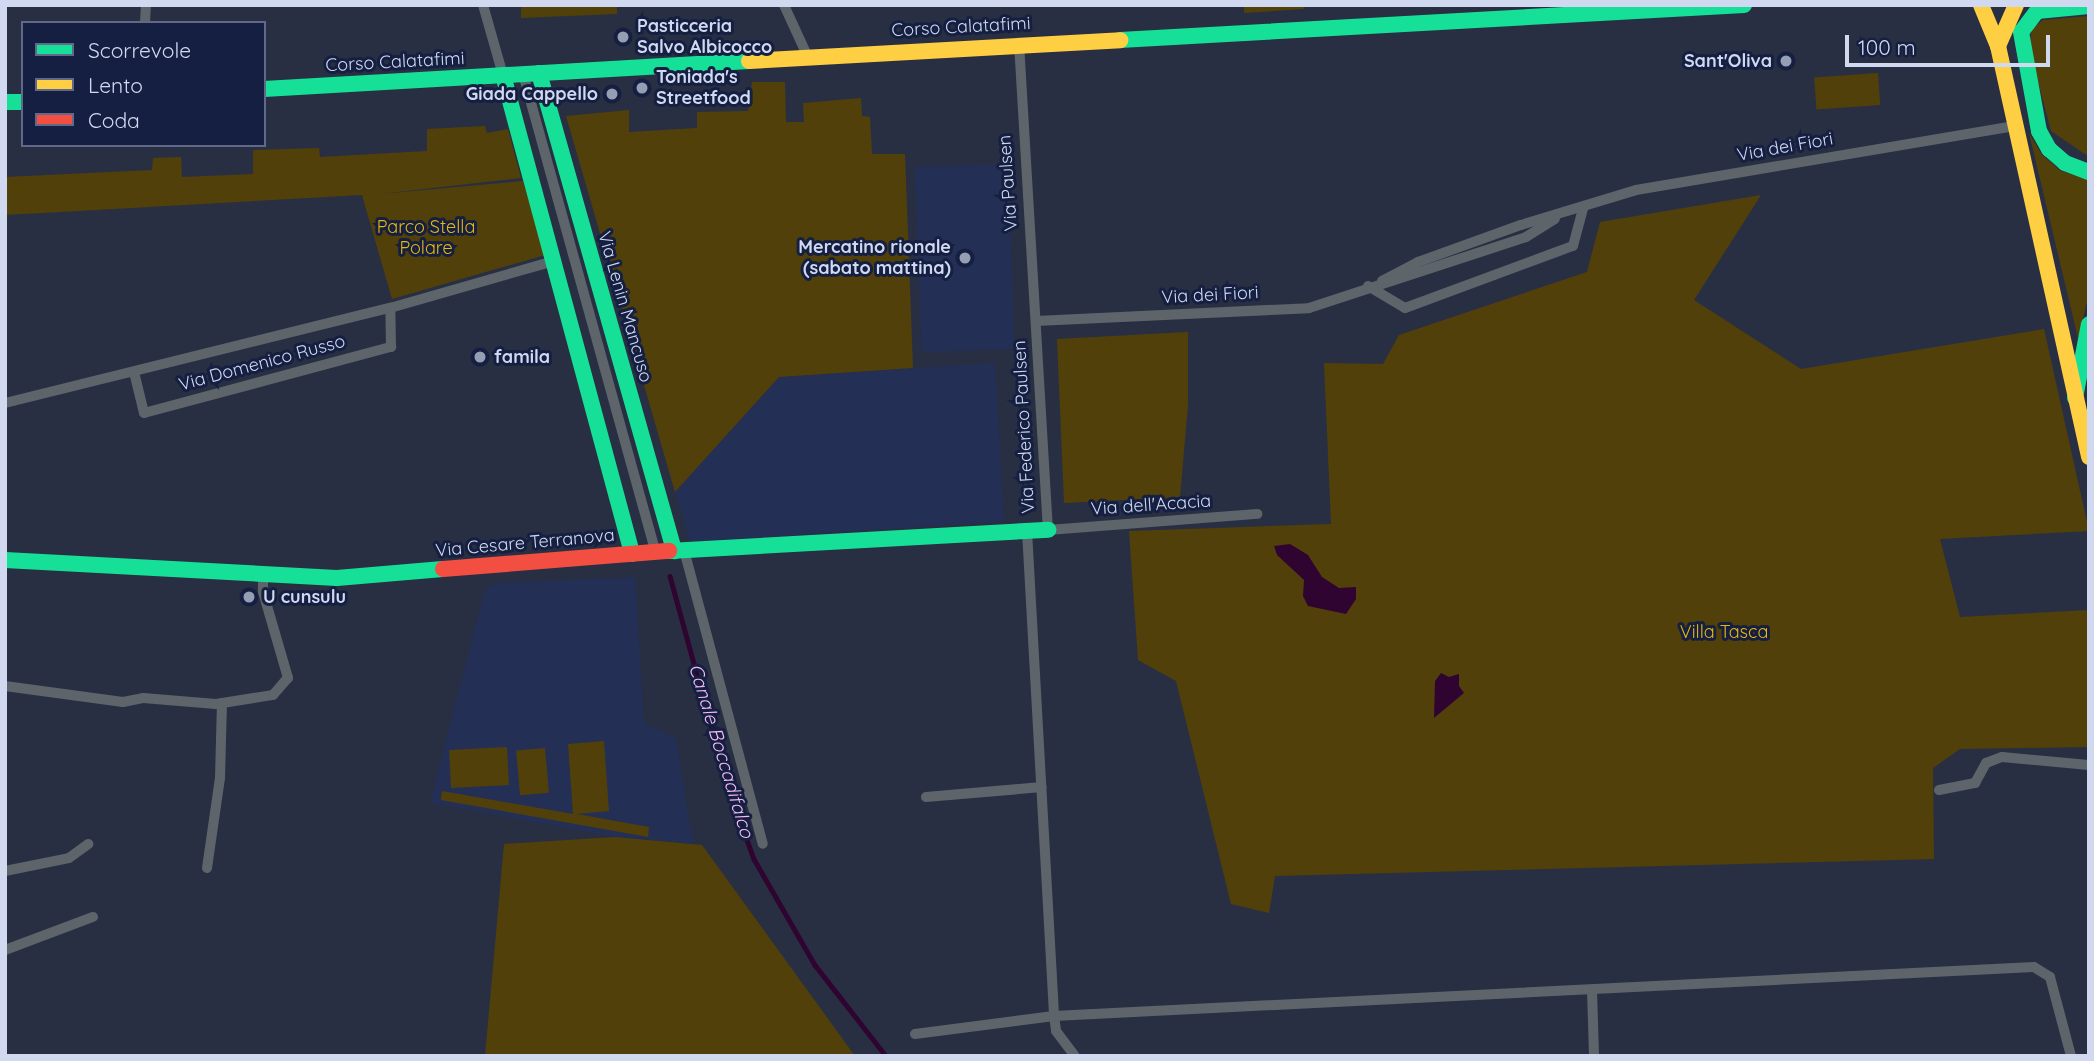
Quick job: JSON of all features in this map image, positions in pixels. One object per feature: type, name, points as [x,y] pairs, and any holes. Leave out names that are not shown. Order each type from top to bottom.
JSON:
[{"type":"street","points":[[483,5],[632,554]]},
{"type":"street","points":[[784,5],[807,55]]},
{"type":"street","name":"Corso Calatafimi","points":[[266,89],[1018,43],[1655,7],[1744,5]]},
{"type":"street","points":[[1981,5],[1998,46],[2089,457]]},
{"type":"street","points":[[1998,46],[2016,5]]},
{"type":"street","points":[[2089,6],[2037,10],[2021,32],[2039,131],[2049,149],[2065,163],[2089,172]]},
{"type":"street","name":"Via Paulsen","points":[[1018,43],[1036,321]]},
{"type":"street","name":"Via Lenin Mancuso","points":[[531,74],[679,550]]},
{"type":"street","name":"Via Lenin Mancuso","points":[[531,74],[656,552]]},
{"type":"street","name":"Via dei Fiori","points":[[1036,321],[1309,308],[1382,281],[1423,274],[1526,237],[1564,214],[1636,190],[2015,127]]},
{"type":"street","points":[[1368,286],[1405,309],[1573,246],[1583,209]]},
{"type":"street","name":"Via Domenico Russo","points":[[5,403],[390,308],[554,261]]},
{"type":"street","name":"Via Domenico Russo","points":[[134,372],[144,413],[391,347],[390,308]]},
{"type":"street","name":"Via Federico Paulsen","points":[[1036,321],[1048,530]]},
{"type":"street","points":[[2075,398],[2089,324]]},
{"type":"street","name":"Via dell'Acacia","points":[[1048,530],[1256,514]]},
{"type":"street","name":"Via Cesare Terranova","points":[[5,560],[337,578],[679,550],[1048,530]]},
{"type":"street","points":[[1027,531],[1054,1016],[1056,1031],[1075,1056]]},
{"type":"street","points":[[679,550],[763,844]]},
{"type":"street","points":[[5,685],[123,702],[143,698],[222,703],[273,695],[288,678],[263,592],[263,574]]},
{"type":"street","points":[[207,868],[220,778],[222,703]]},
{"type":"street","points":[[1939,790],[1975,783],[1986,763],[2002,757],[2089,765]]},
{"type":"street","points":[[926,797],[1042,787]]},
{"type":"street","points":[[5,871],[69,858],[88,844]]},
{"type":"street","points":[[5,950],[93,917]]},
{"type":"street","points":[[915,1034],[1054,1016],[2034,967],[2050,977],[2071,1056]]},
{"type":"street","points":[[1591,991],[1594,1056]]},
{"type":"shaded area","name":"Mercatino rionale (sabato mattina)","points":[[1008,164],[1014,349],[922,352],[915,167]]},
{"type":"shaded area","points":[[995,363],[1004,521],[690,542],[675,492],[779,377]]},
{"type":"shaded area","points":[[1290,544],[1308,555],[1322,577],[1339,588],[1356,587],[1356,599],[1346,614],[1308,606],[1303,596],[1304,580],[1277,555],[1274,546]]},
{"type":"shaded area","points":[[635,577],[644,723],[676,738],[693,844],[615,837],[430,803],[485,589],[501,583]]},
{"type":"shaded area","points":[[1441,673],[1449,677],[1459,674],[1459,686],[1464,693],[1434,718],[1435,681]]},
{"type":"green space","points":[[521,5],[617,5],[617,14],[521,18]]},
{"type":"green space","points":[[1244,5],[1304,5],[1304,9],[1244,13]]},
{"type":"green space","points":[[2089,16],[2089,157],[2051,131],[2029,47],[2032,29],[2043,20]]},
{"type":"green space","points":[[1878,73],[1880,105],[1816,109],[1814,77]]},
{"type":"green space","points":[[752,82],[785,82],[786,122],[804,122],[803,103],[861,98],[862,116],[870,117],[872,154],[905,154],[913,368],[779,377],[675,492],[566,116],[629,110],[629,132],[697,128],[697,112],[748,111]]},
{"type":"green space","name":"Parco Stella Polare","points":[[485,126],[487,133],[508,129],[521,178],[380,194],[523,181],[545,255],[392,299],[362,195],[6,215],[5,177],[152,170],[153,158],[181,157],[182,177],[253,174],[253,150],[319,148],[320,157],[427,151],[427,129]]},
{"type":"green space","points":[[2029,133],[2042,155],[2061,171],[2089,180],[2089,294],[2078,338]]},
{"type":"green space","name":"Villa Tasca","points":[[1761,195],[1694,300],[1801,369],[2044,329],[2089,531],[1940,539],[1960,617],[2089,610],[2089,747],[1960,749],[1933,768],[1934,859],[1275,876],[1269,913],[1231,904],[1176,681],[1138,660],[1129,531],[1331,524],[1324,363],[1383,364],[1399,335],[1587,272],[1600,222]]},
{"type":"green space","points":[[1188,332],[1188,405],[1180,497],[1064,503],[1057,339]]},
{"type":"green space","points":[[604,741],[609,811],[577,814],[649,827],[648,837],[441,800],[442,791],[573,814],[568,744]]},
{"type":"green space","points":[[507,747],[509,785],[451,788],[449,750]]},
{"type":"green space","points":[[545,748],[549,793],[520,795],[516,751]]},
{"type":"green space","points":[[615,837],[702,845],[855,1056],[485,1056],[504,844]]},
{"type":"waterway","name":"Canale Boccadifalco","points":[[670,576],[728,788],[754,859],[815,965],[886,1056]]},
{"type":"traffic: fast","points":[[1120,40],[1744,5]]},
{"type":"traffic: fast","points":[[2089,6],[2037,11],[2021,32],[2039,131],[2049,149],[2065,163],[2089,172]]},
{"type":"traffic: fast","points":[[266,89],[749,61]]},
{"type":"traffic: fast","points":[[539,73],[674,551]]},
{"type":"traffic: fast","points":[[503,75],[632,554]]},
{"type":"traffic: fast","points":[[5,102],[21,102]]},
{"type":"traffic: fast","points":[[2075,398],[2089,324]]},
{"type":"traffic: fast","points":[[669,551],[1048,530]]},
{"type":"traffic: fast","points":[[5,560],[337,578],[443,569]]},
{"type":"traffic: slow","points":[[1981,5],[1998,46],[2089,457]]},
{"type":"traffic: slow","points":[[1998,46],[2016,5]]},
{"type":"traffic: slow","points":[[749,61],[1120,40]]},
{"type":"traffic: jam","points":[[443,569],[669,551]]},
{"type":"place","name":"Pasticceria Salvo Albicocco","points":[[623,37]]},
{"type":"place","name":"Sant'Oliva","points":[[1786,61]]},
{"type":"place","name":"Toniada's Streetfood","points":[[642,88]]},
{"type":"place","name":"Giada Cappello","points":[[612,94]]},
{"type":"place","name":"Mercatino rionale (sabato mattina)","points":[[965,258]]},
{"type":"place","name":"famila","points":[[480,357]]},
{"type":"place","name":"U cunsulu","points":[[249,597]]}]
